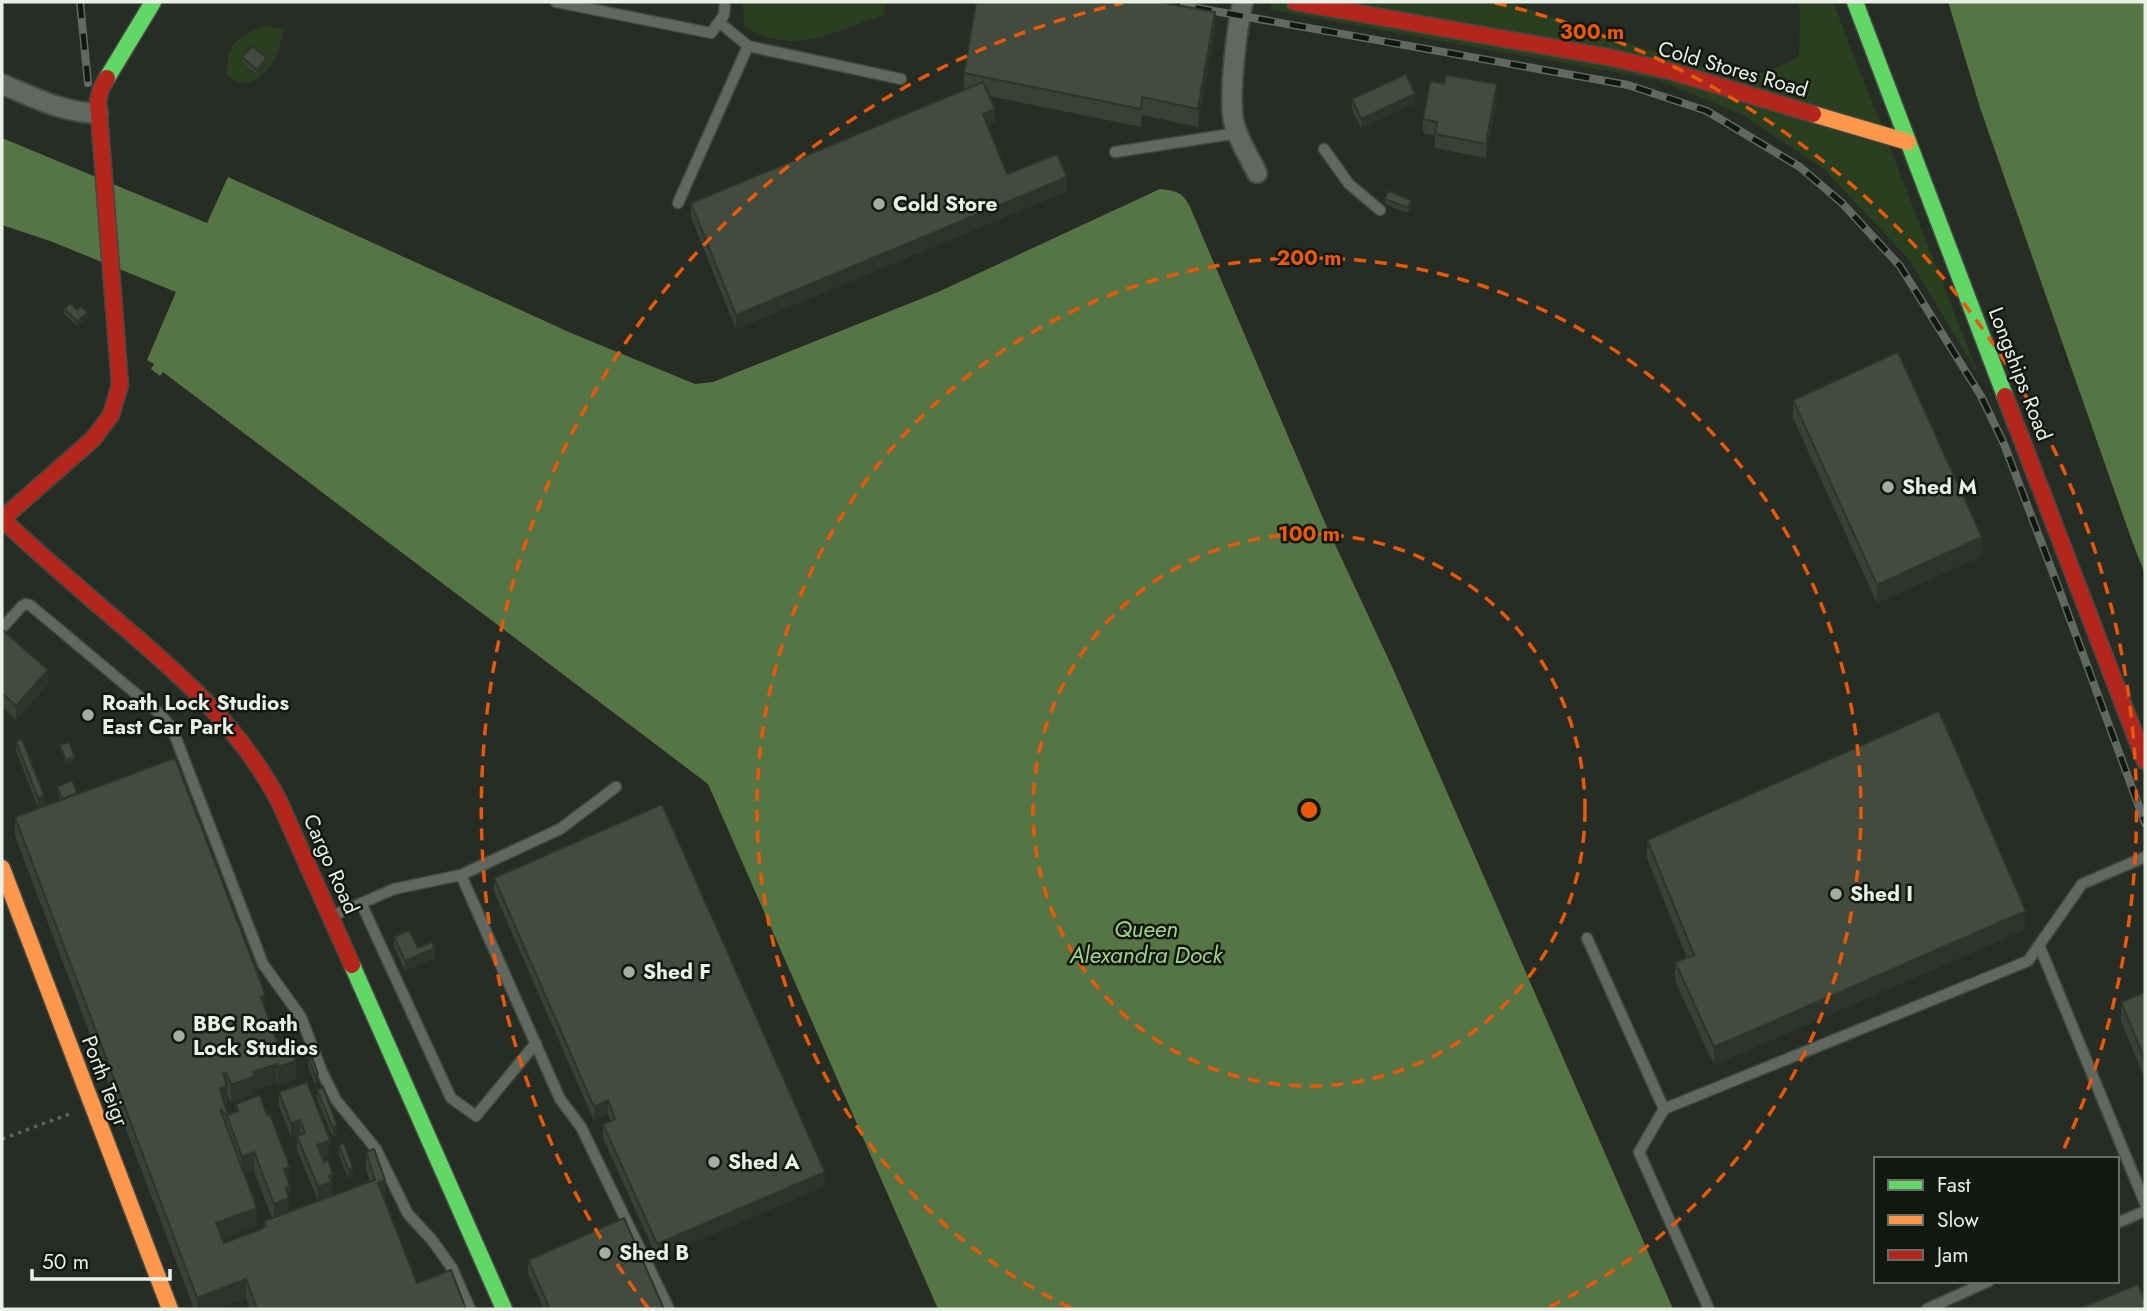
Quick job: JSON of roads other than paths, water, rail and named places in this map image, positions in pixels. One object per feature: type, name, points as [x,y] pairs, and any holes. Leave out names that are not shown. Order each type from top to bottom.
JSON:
[{"type":"street","points":[[2,519],[46,478],[96,439],[119,397],[117,341],[98,113],[101,89],[153,2]]},
{"type":"street","points":[[1243,2],[1238,25],[1234,123],[1257,173]]},
{"type":"street","name":"Cold Stores Road","points":[[1295,2],[1608,57],[1670,71],[1908,142]]},
{"type":"street","name":"Longships Road","points":[[1855,2],[2145,761]]},
{"type":"street","points":[[2,83],[61,108],[78,113],[98,113]]},
{"type":"street","name":"Cargo Road","points":[[2,519],[192,686],[235,731],[271,784],[504,1309]]},
{"type":"street","name":"Porth Teigr","points":[[2,868],[170,1309]]},
{"type":"lane","points":[[556,2],[711,33],[724,15],[725,2]]},
{"type":"lane","points":[[719,22],[748,46],[901,79]]},
{"type":"lane","points":[[678,203],[748,46]]},
{"type":"lane","points":[[1115,152],[1238,133]]},
{"type":"lane","points":[[1324,149],[1349,184],[1380,210]]},
{"type":"lane","points":[[2,628],[22,606],[30,605],[159,713],[172,728],[263,964],[301,1017],[330,1088],[383,1160],[408,1214],[432,1240],[452,1268],[470,1309]]},
{"type":"lane","points":[[331,916],[394,889],[461,875],[560,829],[615,787]]},
{"type":"lane","points":[[1709,1309],[1639,1152],[1664,1109],[2028,961],[2082,884],[2145,857]]},
{"type":"lane","points":[[461,875],[560,1099],[581,1127],[669,1309]]},
{"type":"lane","points":[[361,903],[451,1098],[476,1116],[536,1043]]},
{"type":"lane","points":[[1587,938],[1664,1109]]},
{"type":"lane","points":[[2039,945],[2145,1203]]},
{"type":"lane","points":[[2119,1222],[2145,1210]]},
{"type":"lane","points":[[1927,1309],[1985,1283]]},
{"type":"water","points":[[1948,2],[2145,2],[2145,574],[2120,511],[1980,108]]},
{"type":"water","name":"Queen Alexandra Dock","points":[[2,138],[207,223],[228,177],[571,333],[695,384],[713,382],[938,292],[1160,189],[1182,195],[1190,207],[1326,525],[1394,671],[1673,1309],[938,1309],[708,784],[163,372],[160,376],[151,369],[154,364],[147,360],[176,292],[50,241],[2,225]]},
{"type":"railway","points":[[80,2],[88,83]]},
{"type":"railway","points":[[1164,2],[1628,85],[1707,111],[1800,167],[1842,203],[1900,266],[1981,396],[2004,444],[2145,823]]},
{"type":"place","name":"Cold Store","points":[[879,204]]},
{"type":"place","name":"Shed M","points":[[1888,487]]},
{"type":"place","name":"Roath Lock Studios East Car Park","points":[[88,715]]},
{"type":"place","name":"Shed I","points":[[1836,894]]},
{"type":"place","name":"Shed F","points":[[629,972]]},
{"type":"place","name":"BBC Roath Lock Studios","points":[[179,1036]]},
{"type":"place","name":"Shed A","points":[[714,1162]]},
{"type":"place","name":"Shed B","points":[[605,1253]]}]
